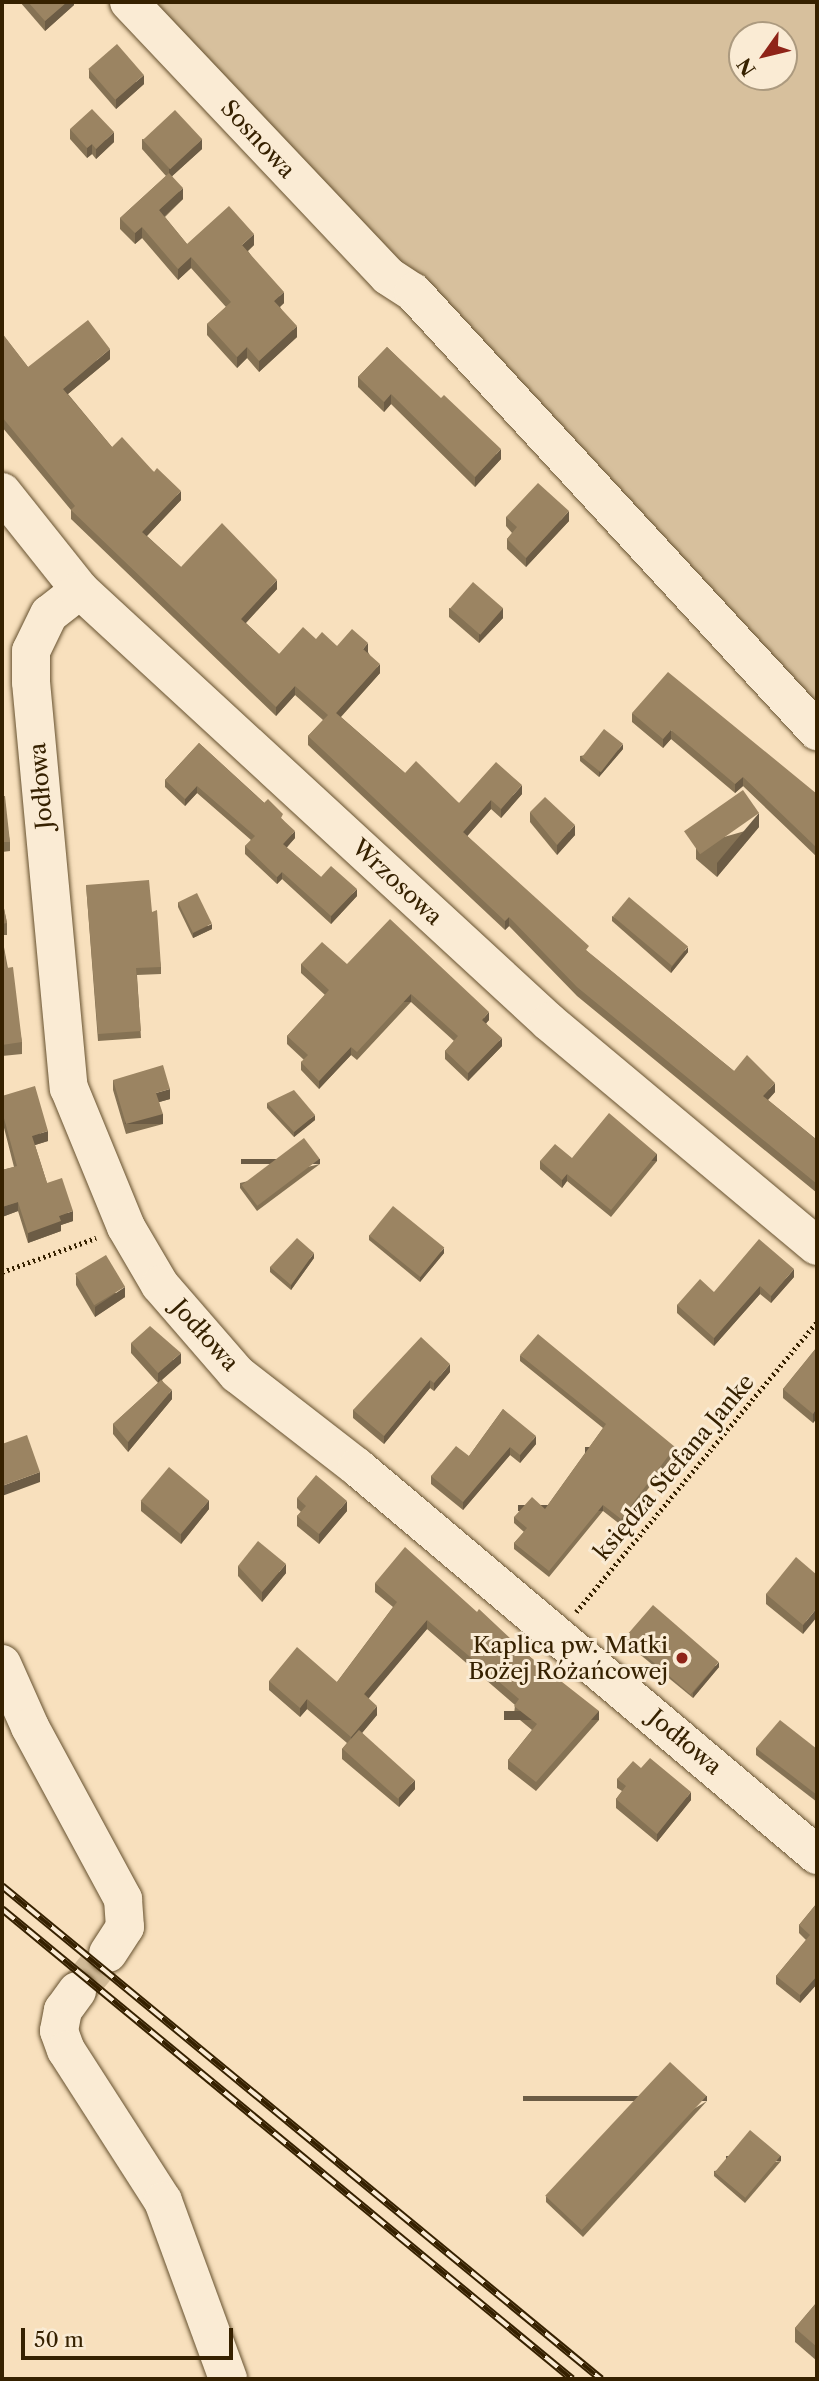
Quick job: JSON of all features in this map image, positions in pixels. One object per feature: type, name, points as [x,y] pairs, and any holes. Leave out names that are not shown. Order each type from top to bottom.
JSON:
[{"type":"street","name":"Sosnowa","points":[[129,2],[387,275],[414,292],[817,731]]},
{"type":"street","name":"Wrzosowa","points":[[2,492],[80,590],[549,1022],[817,1246]]},
{"type":"street","name":"Jodłowa","points":[[80,590],[49,614],[31,651],[31,682],[69,1087],[126,1227],[160,1285],[237,1374],[357,1467],[817,1854]]},
{"type":"street","points":[[2,1664],[30,1727],[123,1899],[125,1927],[108,1953]]},
{"type":"street","points":[[77,1991],[63,2010],[59,2031],[66,2050],[163,2201],[228,2379]]},
{"type":"path","points":[[2,1272],[126,1227]]},
{"type":"path","name":"księdza Stefana Janke","points":[[557,1634],[817,1322]]},
{"type":"shaded area","points":[[152,2],[817,2],[817,735]]},
{"type":"building","points":[[28,2],[67,2],[45,21]]},
{"type":"building","points":[[117,44],[144,75],[115,100],[88,69]]},
{"type":"building","points":[[92,109],[114,132],[96,149],[92,144],[87,148],[70,129]]},
{"type":"building","points":[[175,110],[202,139],[170,169],[143,140]]},
{"type":"building","points":[[169,173],[183,188],[159,210],[187,244],[229,206],[254,234],[242,245],[284,292],[274,301],[297,326],[259,361],[247,347],[237,357],[207,324],[231,302],[191,257],[178,269],[142,227],[135,233],[120,218]]},
{"type":"building","points":[[88,320],[110,349],[63,389],[112,447],[122,437],[154,472],[157,468],[181,491],[142,532],[181,567],[222,523],[277,580],[241,619],[279,654],[303,627],[316,639],[322,632],[337,646],[352,629],[368,643],[363,649],[380,664],[336,713],[405,773],[416,761],[459,803],[496,762],[522,785],[501,809],[491,800],[463,832],[589,946],[586,950],[734,1071],[747,1055],[775,1083],[763,1096],[817,1140],[817,1184],[577,987],[509,917],[505,921],[308,736],[328,715],[295,686],[276,707],[71,510],[75,506],[2,417],[2,333],[28,367]]},
{"type":"building","points":[[387,347],[441,398],[444,395],[501,449],[475,477],[391,394],[384,402],[358,377]]},
{"type":"building","points":[[538,483],[569,511],[526,558],[507,539],[517,527],[506,517]]},
{"type":"building","points":[[473,582],[503,608],[480,635],[450,608]]},
{"type":"building","points":[[668,672],[817,794],[817,848],[743,777],[735,784],[671,730],[663,739],[632,713]]},
{"type":"building","points":[[604,729],[623,744],[601,772],[582,757]]},
{"type":"building","points":[[199,743],[264,803],[268,799],[283,814],[281,818],[295,831],[283,844],[321,877],[331,866],[357,889],[331,916],[282,872],[277,877],[245,846],[255,836],[197,786],[185,799],[165,780]]},
{"type":"building","points":[[743,790],[759,813],[700,854],[684,831]]},
{"type":"building","points":[[2,796],[5,796],[10,842],[2,842]]},
{"type":"building","points":[[545,797],[575,825],[557,845],[530,812]]},
{"type":"building","points":[[149,880],[152,912],[157,910],[161,967],[136,968],[141,1031],[98,1034],[86,885]]},
{"type":"building","points":[[197,893],[212,924],[193,933],[178,902]]},
{"type":"building","points":[[629,897],[688,946],[672,966],[613,916]]},
{"type":"building","points":[[2,899],[7,923],[2,924]]},
{"type":"building","points":[[390,919],[489,1012],[482,1020],[502,1038],[468,1073],[445,1051],[458,1036],[411,994],[357,1052],[351,1047],[319,1081],[301,1062],[308,1055],[287,1036],[329,990],[301,964],[322,942],[347,964]]},
{"type":"building","points":[[2,937],[7,968],[13,967],[22,1042],[2,1045]]},
{"type":"building","points":[[163,1065],[170,1089],[156,1093],[163,1114],[126,1124],[113,1080]]},
{"type":"building","points":[[35,1086],[48,1131],[32,1136],[47,1183],[62,1178],[73,1211],[59,1216],[61,1221],[28,1233],[18,1202],[2,1207],[2,1170],[17,1166],[2,1111],[2,1096]]},
{"type":"building","points":[[294,1090],[315,1115],[294,1132],[267,1103]]},
{"type":"building","points":[[609,1113],[657,1154],[611,1210],[567,1174],[562,1180],[540,1161],[555,1144],[572,1158]]},
{"type":"building","points":[[304,1138],[320,1159],[257,1206],[242,1185]]},
{"type":"building","points":[[393,1206],[444,1248],[420,1277],[369,1236]]},
{"type":"building","points":[[297,1238],[314,1253],[291,1285],[270,1267]]},
{"type":"building","points":[[759,1239],[794,1269],[771,1296],[760,1286],[714,1338],[677,1305],[700,1279],[714,1292]]},
{"type":"building","points":[[106,1255],[125,1287],[94,1305],[75,1274]]},
{"type":"building","points":[[150,1326],[181,1353],[158,1373],[131,1343]]},
{"type":"building","points":[[538,1334],[675,1447],[621,1519],[603,1505],[549,1571],[514,1543],[527,1528],[514,1517],[532,1497],[545,1509],[606,1424],[520,1355]]},
{"type":"building","points":[[421,1337],[450,1364],[434,1383],[430,1380],[384,1436],[353,1410]]},
{"type":"building","points":[[817,1347],[817,1408],[813,1414],[783,1389]]},
{"type":"building","points":[[161,1380],[172,1390],[128,1442],[113,1424]]},
{"type":"building","points":[[503,1409],[536,1436],[520,1455],[510,1447],[463,1502],[431,1476],[456,1446],[469,1456]]},
{"type":"building","points":[[27,1435],[40,1472],[2,1486],[2,1444]]},
{"type":"building","points":[[169,1467],[209,1500],[181,1534],[141,1501]]},
{"type":"building","points":[[316,1475],[347,1501],[319,1534],[297,1516],[306,1506],[297,1498]]},
{"type":"building","points":[[258,1541],[286,1564],[262,1592],[238,1566]]},
{"type":"building","points":[[405,1547],[477,1612],[479,1609],[529,1656],[599,1711],[536,1782],[508,1760],[537,1724],[514,1706],[519,1699],[427,1620],[364,1694],[377,1706],[351,1737],[307,1699],[300,1708],[269,1681],[297,1647],[337,1682],[397,1602],[375,1583]]},
{"type":"building","points":[[796,1557],[817,1575],[817,1608],[803,1625],[766,1594]]},
{"type":"building","name":"Kaplica pw. Matki Bożej Różańcowej","points":[[653,1605],[719,1662],[690,1695],[625,1637]]},
{"type":"building","points":[[780,1720],[817,1749],[817,1795],[756,1748]]},
{"type":"building","points":[[359,1730],[415,1780],[398,1799],[342,1749]]},
{"type":"building","points":[[650,1758],[691,1792],[657,1834],[616,1799],[626,1786],[617,1779],[633,1761],[641,1768]]},
{"type":"building","points":[[817,1903],[817,1976],[800,1995],[776,1976],[810,1935],[799,1925]]},
{"type":"building","points":[[670,2062],[707,2096],[582,2230],[545,2196]]},
{"type":"building","points":[[750,2130],[781,2156],[745,2198],[715,2172]]},
{"type":"building","points":[[817,2302],[817,2347],[795,2328]]},
{"type":"tunnel","points":[[77,1991],[108,1953]]},
{"type":"railway","points":[[2,1886],[601,2379]]},
{"type":"railway","points":[[2,1909],[572,2379]]},
{"type":"place","name":"Kaplica pw. Matki Bożej Różańcowej","points":[[682,1658]]}]
